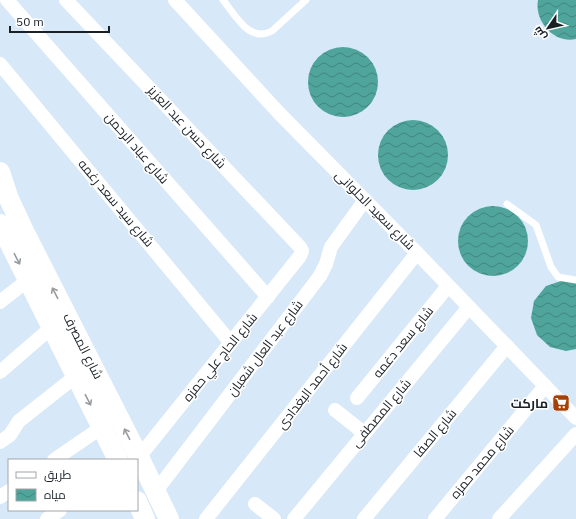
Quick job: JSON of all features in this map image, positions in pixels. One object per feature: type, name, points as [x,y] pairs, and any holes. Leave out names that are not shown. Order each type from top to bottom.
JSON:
[{"type":"street","name":"شارع عباد الرحمن","points":[[7,0],[268,296]]},
{"type":"street","name":"شارع حسن عبد العزيز","points":[[66,0],[300,247],[302,250],[300,256]]},
{"type":"street","name":"شارع سعيد الحلوانى","points":[[175,0],[279,113],[576,418]]},
{"type":"street","name":"شارع سيد سعد رغمه","points":[[0,64],[231,343]]},
{"type":"street","name":"شارع المصرف","points":[[0,172],[9,199],[24,233],[139,457],[169,519]]},
{"type":"street","name":"شارع عبد العال شعبان","points":[[156,491],[320,276],[326,264],[331,247],[365,200]]},
{"type":"street","name":"شارع المصرف","points":[[2,235],[28,280],[118,459]]},
{"type":"street","name":"شارع أحمد البغدادى","points":[[206,519],[417,253]]},
{"type":"street","name":"شارع الحاج علي حمزه","points":[[139,457],[300,256]]},
{"type":"street","points":[[0,302],[28,280]]},
{"type":"street","name":"شارع سعد دغمه","points":[[357,398],[448,286]]},
{"type":"street","name":"شارع المصطفى","points":[[294,519],[469,307]]},
{"type":"street","points":[[0,372],[52,328]]},
{"type":"street","name":"شارع الصفا","points":[[364,519],[506,346]]},
{"type":"street","points":[[0,442],[10,435],[19,421],[76,376]]},
{"type":"street","name":"شارع محمد حمزه","points":[[435,519],[545,386]]},
{"type":"street","points":[[335,410],[364,433]]},
{"type":"street","points":[[55,459],[102,427]]},
{"type":"street","points":[[499,519],[576,434]]},
{"type":"street","points":[[0,498],[8,492]]},
{"type":"street","points":[[255,504],[274,519]]},
{"type":"street","points":[[47,519],[59,511]]},
{"type":"lane","points":[[223,0],[246,28],[252,33],[265,35],[272,32],[306,0]]},
{"type":"lane","points":[[507,204],[536,224],[551,267],[558,277],[576,280]]},
{"type":"water","points":[[538,0],[576,0],[576,39],[568,40],[560,38],[547,29],[539,16]]},
{"type":"water","points":[[343,47],[356,50],[368,57],[375,69],[378,82],[375,95],[368,107],[356,114],[343,117],[330,114],[318,107],[311,95],[308,82],[311,69],[318,57],[330,50]]},
{"type":"water","points":[[413,120],[426,123],[438,130],[445,142],[448,155],[445,168],[438,180],[426,187],[413,190],[400,187],[388,180],[381,168],[378,155],[381,142],[388,130],[400,123]]},
{"type":"water","points":[[493,206],[506,209],[518,216],[525,228],[528,241],[525,254],[518,266],[506,273],[493,276],[480,273],[468,266],[461,254],[458,241],[461,228],[468,216],[480,209]]},
{"type":"water","points":[[564,280],[576,282],[576,349],[566,351],[550,347],[537,335],[531,318],[534,301],[546,286]]},
{"type":"place","name":"ماركت","points":[[561,403]]}]
